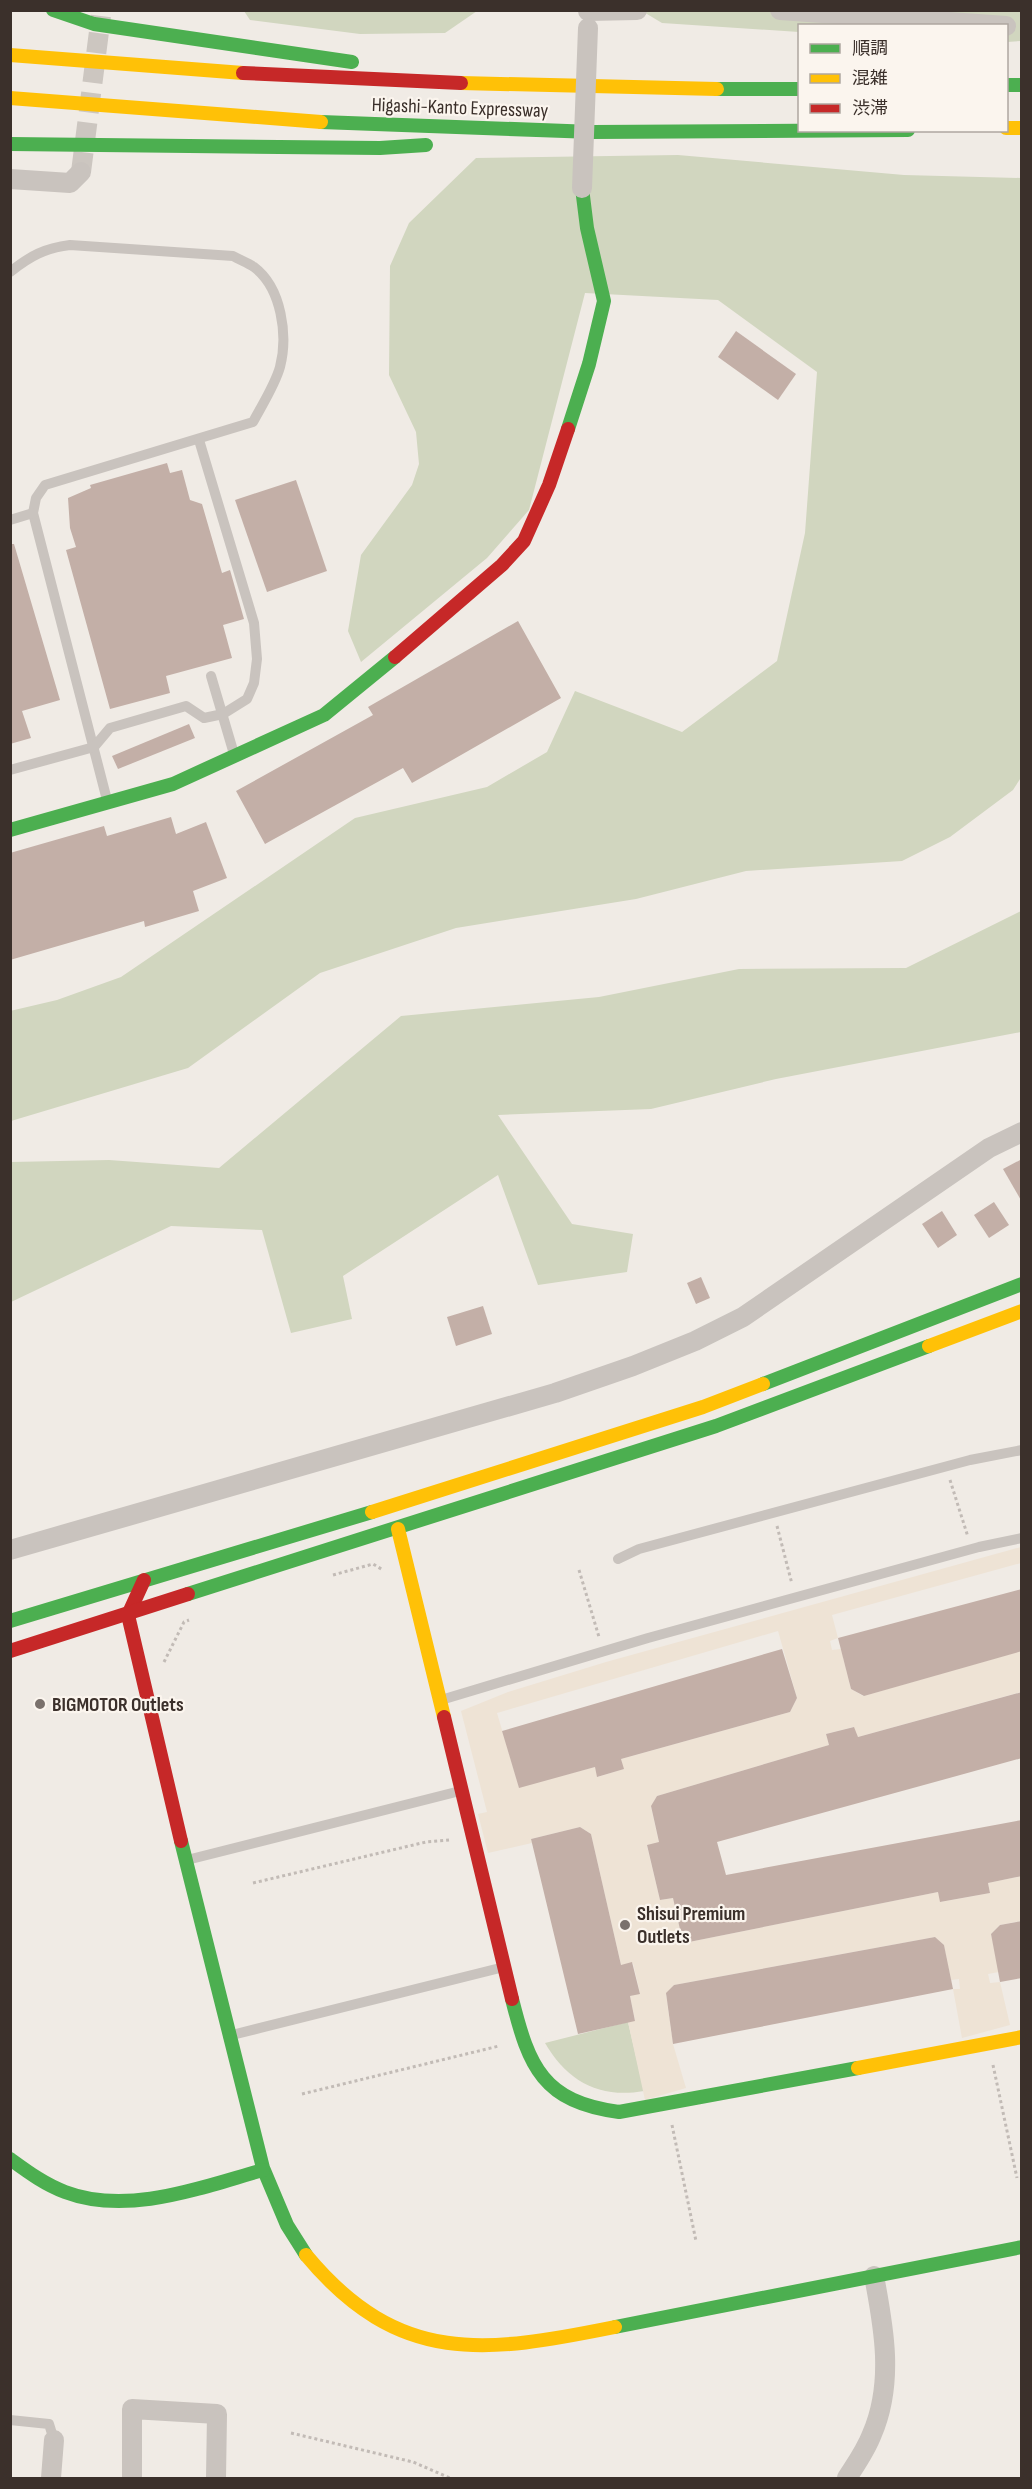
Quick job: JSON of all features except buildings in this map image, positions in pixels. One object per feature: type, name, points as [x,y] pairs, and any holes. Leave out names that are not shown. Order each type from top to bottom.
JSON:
[{"type":"main road","points":[[53,10],[94,24],[531,87]]},
{"type":"main road","name":"Higashi-Kanto Expressway","points":[[10,55],[277,77],[531,87],[798,89]]},
{"type":"main road","name":"Higashi-Kanto Expressway","points":[[10,98],[300,121],[665,131],[798,130]]},
{"type":"main road","points":[[475,142],[665,131]]},
{"type":"main road","points":[[10,144],[380,148],[439,144]]},
{"type":"main road","points":[[10,830],[173,784],[324,715],[346,699],[502,565],[524,541],[553,474],[589,364],[604,301],[587,228],[582,188]]},
{"type":"main road","points":[[10,1622],[393,1506],[703,1407],[1022,1284]]},
{"type":"main road","points":[[10,1651],[398,1529],[716,1425],[1022,1311]]},
{"type":"main road","points":[[398,1529],[523,2044],[534,2068],[553,2090],[577,2105],[596,2110],[619,2112],[1022,2037]]},
{"type":"main road","points":[[144,1580],[128,1615],[227,2036],[263,2169],[272,2198],[289,2232],[302,2251],[341,2294],[389,2325],[420,2337],[453,2346],[484,2348],[540,2342],[1022,2247]]},
{"type":"main road","points":[[64,1606],[102,1605],[128,1615]]},
{"type":"main road","points":[[10,2159],[41,2181],[73,2194],[119,2201],[149,2200],[263,2169]]},
{"type":"street","points":[[582,188],[588,17],[637,10]]},
{"type":"street","points":[[780,10],[978,24]]},
{"type":"street","points":[[10,179],[70,183],[81,172]]},
{"type":"street","points":[[10,1550],[544,1396],[633,1366],[695,1341],[743,1317],[989,1148],[1022,1132]]},
{"type":"street","points":[[847,2478],[872,2435],[885,2384],[884,2330],[874,2276]]},
{"type":"street","points":[[132,2478],[132,2409],[217,2414],[216,2478]]},
{"type":"street","points":[[51,2478],[54,2440]]},
{"type":"lane","points":[[10,272],[32,255],[51,247],[70,245],[233,256],[255,268],[269,285],[279,309],[285,337],[280,368],[253,422],[45,485],[36,498],[33,513],[108,802]]},
{"type":"lane","points":[[10,770],[94,747],[110,728],[186,706],[204,718],[223,714],[247,699],[254,683],[257,659],[254,623],[199,440]]},
{"type":"lane","points":[[10,520],[33,513]]},
{"type":"lane","points":[[211,676],[235,756]]},
{"type":"lane","points":[[618,1558],[639,1549],[773,1513],[946,1467],[1022,1450]]},
{"type":"lane","points":[[440,1701],[648,1638],[979,1547],[1022,1538]]},
{"type":"lane","points":[[186,1860],[463,1790]]},
{"type":"lane","points":[[227,2036],[504,1967]]},
{"type":"lane","points":[[10,2420],[49,2424],[54,2440]]},
{"type":"path","points":[[946,1467],[968,1537]]},
{"type":"path","points":[[773,1513],[793,1585]]},
{"type":"path","points":[[332,1575],[373,1564],[387,1573]]},
{"type":"path","points":[[579,1570],[599,1639]]},
{"type":"path","points":[[163,1665],[184,1622],[197,1616]]},
{"type":"path","points":[[253,1883],[434,1840],[460,1839]]},
{"type":"path","points":[[302,2094],[509,2043]]},
{"type":"path","points":[[992,2060],[1017,2178]]},
{"type":"path","points":[[663,2123],[672,2122],[696,2241]]},
{"type":"path","points":[[291,2433],[413,2462],[450,2478]]},
{"type":"green space","points":[[244,11],[477,11],[445,33],[360,34],[250,20]]},
{"type":"green space","points":[[642,11],[1021,11],[1021,41],[1008,42],[1008,24],[798,24],[798,32],[662,23]]},
{"type":"green space","points":[[678,155],[904,175],[1021,178],[1022,776],[1013,790],[950,837],[902,861],[746,871],[636,899],[456,928],[320,973],[188,1068],[11,1121],[10,1011],[57,1000],[121,977],[355,818],[487,787],[547,752],[575,691],[682,732],[777,661],[805,533],[817,372],[718,300],[585,293],[529,510],[487,558],[361,662],[348,631],[361,555],[412,485],[419,464],[416,432],[389,375],[390,266],[409,223],[476,158]]},
{"type":"green space","points":[[1021,911],[1021,1032],[776,1079],[651,1109],[498,1115],[572,1224],[633,1234],[627,1272],[538,1285],[498,1175],[343,1276],[352,1319],[291,1333],[262,1230],[171,1226],[11,1302],[11,1162],[109,1160],[219,1168],[401,1016],[599,997],[739,969],[906,968]]},
{"type":"green space","points":[[628,2022],[644,2091],[613,2092],[586,2084],[563,2068],[545,2043]]},
{"type":"shaded area","points":[[1021,1547],[1021,1563],[832,1615],[838,1638],[830,1641],[832,1650],[841,1649],[851,1689],[863,1696],[1021,1651],[1021,1692],[858,1737],[853,1727],[826,1734],[829,1745],[657,1796],[651,1807],[659,1843],[647,1846],[660,1900],[673,1898],[681,1934],[689,1942],[938,1892],[941,1902],[990,1893],[988,1883],[1021,1876],[1021,1921],[1000,1925],[991,1934],[999,1972],[988,1974],[990,1983],[1000,1982],[1010,2025],[962,2038],[953,1989],[960,1989],[959,1979],[951,1980],[944,1945],[935,1937],[674,1985],[666,1994],[673,2044],[686,2088],[645,2100],[628,2022],[635,2020],[630,1996],[640,1993],[633,1963],[621,1965],[591,1834],[580,1827],[531,1839],[532,1843],[488,1853],[478,1814],[487,1812],[461,1711],[508,1692],[606,1662]],"holes":[[[778,1631],[797,1698],[790,1712],[621,1759],[623,1769],[598,1777],[595,1767],[519,1787],[497,1713]]]},
{"type":"tunnel","points":[[81,172],[101,16]]},
{"type":"traffic: fast","points":[[53,10],[94,24],[352,62]]},
{"type":"traffic: fast","points":[[1008,85],[1022,85]]},
{"type":"traffic: fast","points":[[717,89],[798,89]]},
{"type":"traffic: fast","points":[[321,122],[593,132],[798,131]]},
{"type":"traffic: fast","points":[[10,144],[380,148],[426,145]]},
{"type":"traffic: fast","points":[[568,429],[589,364],[604,301],[587,228],[582,188]]},
{"type":"traffic: fast","points":[[10,830],[173,784],[324,715],[395,657]]},
{"type":"traffic: fast","points":[[763,1384],[1022,1284]]},
{"type":"traffic: fast","points":[[188,1594],[716,1426],[929,1346]]},
{"type":"traffic: fast","points":[[10,1621],[372,1512]]},
{"type":"traffic: fast","points":[[181,1841],[263,2168],[287,2225],[306,2255]]},
{"type":"traffic: fast","points":[[512,1999],[525,2044],[543,2077],[556,2090],[573,2100],[593,2107],[619,2112],[858,2068]]},
{"type":"traffic: fast","points":[[10,2159],[57,2189],[89,2199],[114,2201],[139,2200],[190,2191],[263,2170]]},
{"type":"traffic: fast","points":[[615,2327],[1022,2247]]},
{"type":"traffic: slow","points":[[10,55],[243,73]]},
{"type":"traffic: slow","points":[[461,83],[717,89]]},
{"type":"traffic: slow","points":[[10,98],[321,122]]},
{"type":"traffic: slow","points":[[1008,128],[1022,128]]},
{"type":"traffic: slow","points":[[929,1346],[1022,1311]]},
{"type":"traffic: slow","points":[[372,1512],[703,1407],[763,1384]]},
{"type":"traffic: slow","points":[[398,1529],[444,1717]]},
{"type":"traffic: slow","points":[[858,2068],[1022,2037]]},
{"type":"traffic: slow","points":[[306,2255],[341,2291],[375,2317],[411,2334],[447,2343],[485,2345],[525,2342],[615,2327]]},
{"type":"traffic: jam","points":[[243,73],[461,83]]},
{"type":"traffic: jam","points":[[395,657],[502,565],[524,541],[549,485],[568,429]]},
{"type":"traffic: jam","points":[[144,1580],[128,1615],[181,1841]]},
{"type":"traffic: jam","points":[[10,1651],[188,1594]]},
{"type":"traffic: jam","points":[[444,1717],[512,1999]]},
{"type":"place","name":"BIGMOTOR Outlets","points":[[40,1704]]},
{"type":"place","name":"Shisui Premium Outlets","points":[[625,1925]]}]
